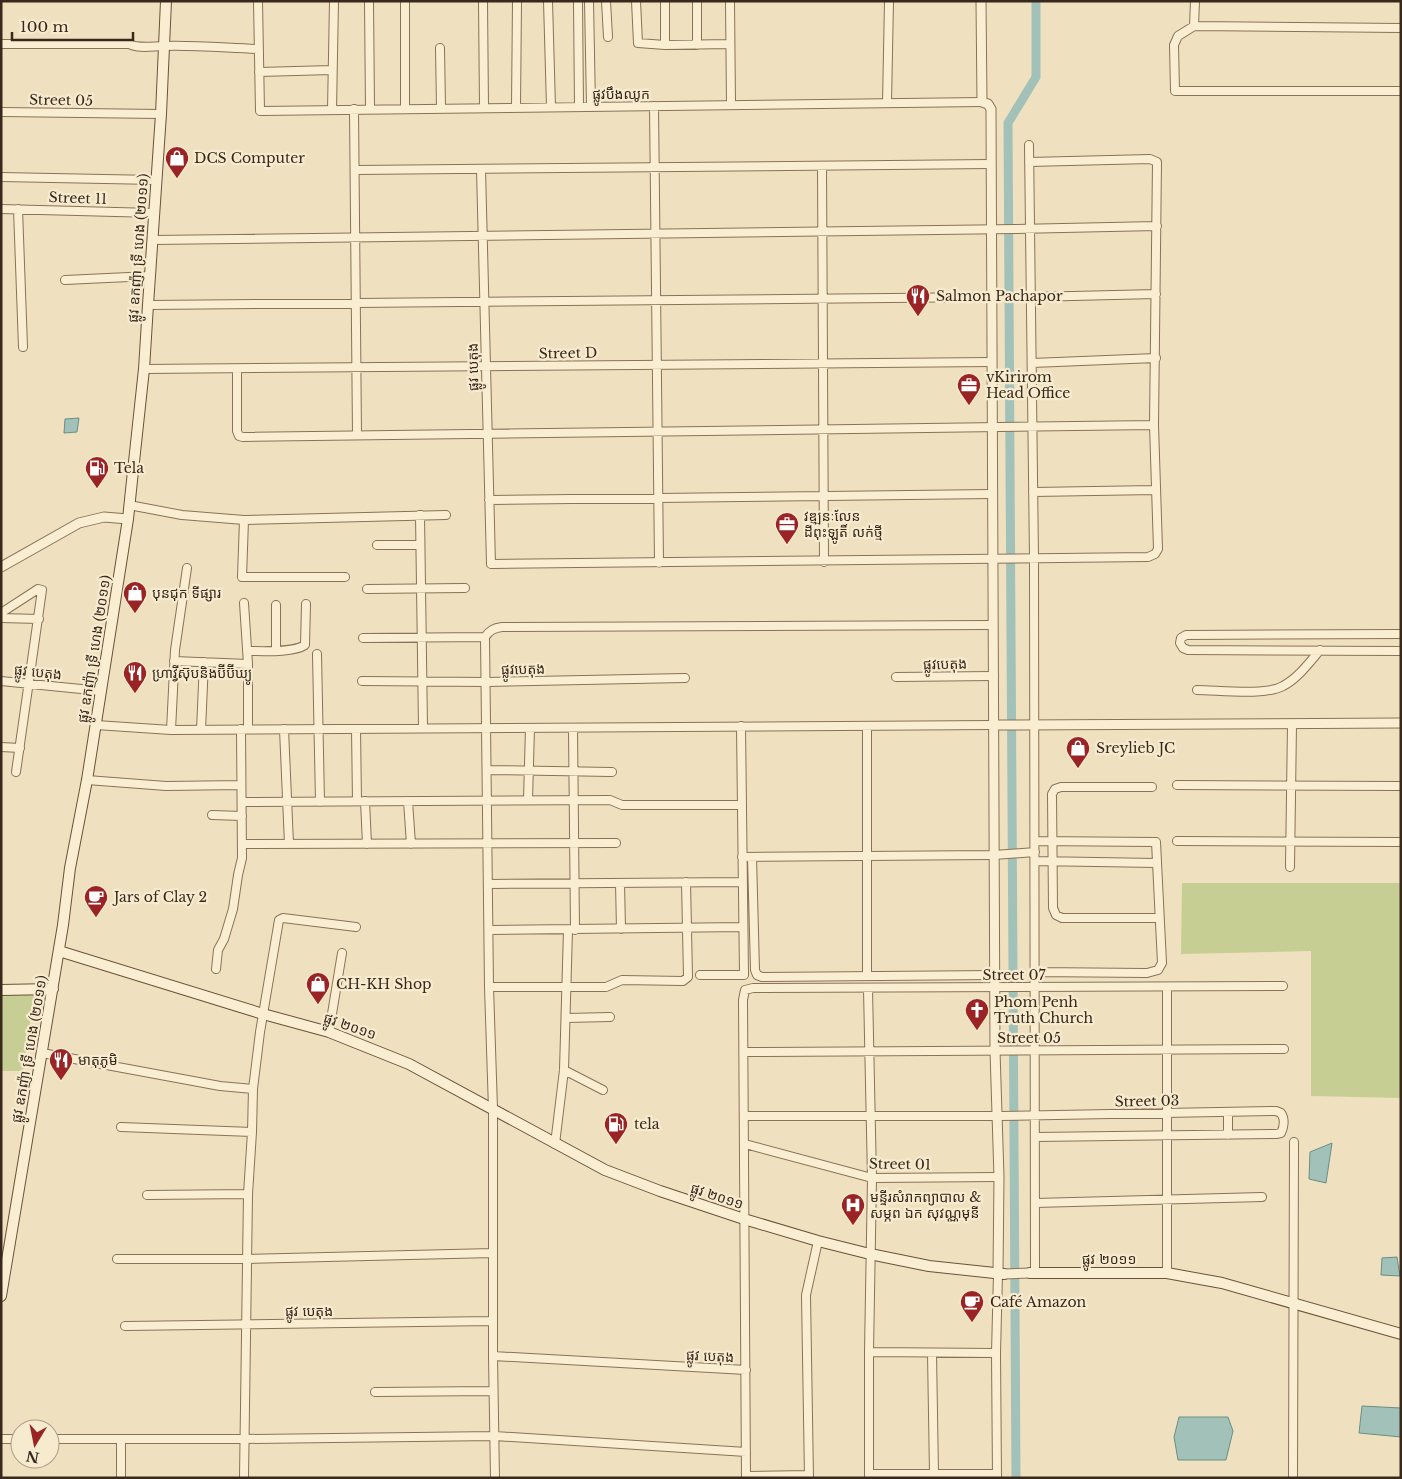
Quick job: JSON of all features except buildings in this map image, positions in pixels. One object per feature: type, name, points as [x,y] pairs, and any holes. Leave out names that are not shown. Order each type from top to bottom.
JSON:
[{"type":"main road","name":"ផ្លូវ ឧកញ៉ា ទ្រី ហេង (២០១១)","points":[[1,1296],[53,989],[70,868],[87,780],[128,520],[144,369],[161,114],[166,1]]},
{"type":"main road","name":"ផ្លូវ ២០១១","points":[[59,951],[329,1032],[409,1064],[606,1170],[665,1193],[744,1219],[870,1254],[929,1266],[1001,1273]]},
{"type":"main road","points":[[1,990],[53,989]]},
{"type":"main road","name":"ផ្លូវ ២០១១","points":[[1033,1273],[1168,1273],[1222,1283],[1401,1334]]},
{"type":"street","points":[[258,1],[259,72],[332,70]]},
{"type":"street","points":[[332,110],[334,1]]},
{"type":"street","points":[[369,1],[370,109]]},
{"type":"street","points":[[405,1],[405,109]]},
{"type":"street","points":[[483,1],[484,108]]},
{"type":"street","points":[[516,107],[517,1]]},
{"type":"street","points":[[548,1],[551,107]]},
{"type":"street","points":[[578,1],[578,107]]},
{"type":"street","points":[[589,1],[591,106]]},
{"type":"street","points":[[606,1],[608,37]]},
{"type":"street","points":[[636,1],[638,43],[666,45],[730,44]]},
{"type":"street","points":[[665,1],[666,45]]},
{"type":"street","points":[[697,1],[697,45]]},
{"type":"street","points":[[730,1],[731,105]]},
{"type":"street","points":[[887,103],[889,1]]},
{"type":"street","points":[[868,989],[872,1178],[869,1476],[934,1474],[997,1476],[996,1353],[1001,1273],[998,988],[995,975],[999,855],[998,725],[994,676],[993,625],[996,560],[993,494],[995,426],[992,362],[994,229],[991,109],[988,104],[982,102],[982,1]]},
{"type":"street","points":[[1194,26],[1195,1]]},
{"type":"street","points":[[1401,28],[1194,26],[1178,36],[1174,45],[1175,91],[1401,91]]},
{"type":"street","points":[[1,44],[129,44],[132,42],[146,42],[163,46],[258,49]]},
{"type":"street","points":[[440,48],[441,108]]},
{"type":"street","name":"ផ្លូវបឹងឈូក","points":[[259,72],[260,111],[982,102]]},
{"type":"street","points":[[654,106],[659,563],[996,560],[1148,557],[1155,554],[1158,549],[1154,425],[1157,162],[1150,159],[1029,162]]},
{"type":"street","points":[[354,110],[357,435]]},
{"type":"street","name":"Street 05","points":[[1,112],[161,114]]},
{"type":"street","points":[[1029,145],[1032,363],[1030,426],[1034,492],[1031,559],[1035,841],[1031,853],[1035,861],[1035,972],[1031,988],[1035,1137],[1033,1273]]},
{"type":"street","points":[[355,170],[992,164]]},
{"type":"street","points":[[822,166],[824,562]]},
{"type":"street","name":"ផ្លូវ បេតុង","points":[[481,169],[491,564],[659,563]]},
{"type":"street","points":[[1,177],[156,180]]},
{"type":"street","name":"Street 11","points":[[1,209],[154,213]]},
{"type":"street","points":[[18,209],[23,346]]},
{"type":"street","points":[[152,240],[1157,226]]},
{"type":"street","points":[[65,280],[150,276]]},
{"type":"street","points":[[1031,297],[1156,294]]},
{"type":"street","points":[[148,305],[992,297]]},
{"type":"street","points":[[1032,363],[1156,358]]},
{"type":"street","name":"Street D","points":[[144,369],[992,362]]},
{"type":"street","points":[[237,368],[239,436],[243,437],[1154,425]]},
{"type":"street","points":[[1034,492],[1156,490]]},
{"type":"street","points":[[489,500],[993,494]]},
{"type":"street","points":[[129,506],[182,515],[244,520],[446,515]]},
{"type":"street","points":[[420,515],[423,728]]},
{"type":"street","points":[[1,567],[79,524],[104,517],[128,520]]},
{"type":"street","points":[[244,520],[242,577],[345,578]]},
{"type":"street","points":[[377,545],[420,545]]},
{"type":"street","points":[[171,730],[174,661],[186,568]]},
{"type":"street","points":[[368,589],[465,588]]},
{"type":"street","points":[[1,613],[39,589],[42,591],[16,772]]},
{"type":"street","points":[[216,969],[218,950],[224,938],[233,909],[242,858],[242,785],[248,664],[244,602]]},
{"type":"street","points":[[247,651],[276,651],[302,648],[306,645],[306,604]]},
{"type":"street","points":[[276,605],[276,651]]},
{"type":"street","points":[[1,618],[38,619]]},
{"type":"street","points":[[495,1478],[492,1322],[489,844],[485,637],[488,632],[502,626],[993,625]]},
{"type":"street","points":[[1401,634],[1186,635],[1180,643],[1183,648],[1188,650],[1401,651]]},
{"type":"street","points":[[363,638],[485,637]]},
{"type":"street","points":[[1197,690],[1270,691],[1282,687],[1295,678],[1320,650]]},
{"type":"street","points":[[316,654],[320,802]]},
{"type":"street","points":[[174,661],[248,664]]},
{"type":"street","points":[[201,730],[204,662]]},
{"type":"street","name":"ផ្លូវបេតុង","points":[[896,677],[994,676]]},
{"type":"street","name":"ផ្លូវបេតុង","points":[[362,681],[487,682],[684,678]]},
{"type":"street","name":"ផ្លូវ បេតុង","points":[[1,681],[101,691]]},
{"type":"street","points":[[96,725],[201,730],[1401,723]]},
{"type":"street","points":[[1290,867],[1292,724]]},
{"type":"street","points":[[700,975],[744,975],[741,726]]},
{"type":"street","points":[[867,726],[867,976]]},
{"type":"street","points":[[528,800],[530,728]]},
{"type":"street","points":[[555,1144],[564,1070],[567,987],[576,883],[573,728]]},
{"type":"street","points":[[284,729],[289,844]]},
{"type":"street","points":[[356,729],[361,801],[367,844]]},
{"type":"street","points":[[1,747],[20,748]]},
{"type":"street","points":[[487,770],[612,772]]},
{"type":"street","points":[[87,780],[166,786],[242,785]]},
{"type":"street","points":[[1177,785],[1401,786]]},
{"type":"street","points":[[1152,786],[1061,787],[1055,789],[1052,794],[1054,908],[1056,915],[1062,918],[1158,918]]},
{"type":"street","points":[[242,802],[610,800],[622,804],[742,805]]},
{"type":"street","points":[[408,801],[411,844]]},
{"type":"street","points":[[212,815],[242,816]]},
{"type":"street","points":[[1035,841],[1153,841],[1157,844],[1158,918],[1162,962],[1158,970],[1147,973],[1035,972]]},
{"type":"street","points":[[1177,841],[1401,842]]},
{"type":"street","points":[[242,844],[616,844]]},
{"type":"street","points":[[742,857],[999,855],[1031,853]]},
{"type":"street","points":[[752,857],[755,970],[757,975],[762,978],[995,975]]},
{"type":"street","points":[[1035,861],[1158,863]]},
{"type":"street","points":[[489,987],[606,987],[622,980],[686,980],[688,977],[686,882]]},
{"type":"street","points":[[489,884],[742,882]]},
{"type":"street","points":[[620,883],[621,929]]},
{"type":"street","points":[[244,1478],[248,1194],[253,1088],[280,919],[356,927]]},
{"type":"street","points":[[490,930],[743,927]]},
{"type":"street","points":[[329,1032],[342,953]]},
{"type":"street","name":"Street 07","points":[[744,1052],[743,1000],[745,990],[753,988],[1283,986]]},
{"type":"street","points":[[1167,987],[1168,1273]]},
{"type":"street","points":[[566,1018],[610,1017]]},
{"type":"street","name":"Street 05","points":[[744,1052],[1284,1049]]},
{"type":"street","points":[[744,1052],[746,1477],[809,1476],[806,1296],[818,1241]]},
{"type":"street","points":[[42,1053],[220,1086],[253,1088]]},
{"type":"street","points":[[564,1070],[603,1090]]},
{"type":"street","name":"Street 03","points":[[745,1116],[999,1116],[1276,1111],[1281,1113],[1283,1117],[1284,1128],[1281,1133],[1276,1134],[1035,1137]]},
{"type":"street","points":[[1228,1112],[1228,1135]]},
{"type":"street","points":[[121,1127],[252,1132]]},
{"type":"street","points":[[1293,1478],[1294,1142]]},
{"type":"street","name":"Street 01","points":[[745,1144],[872,1178],[999,1176]]},
{"type":"street","points":[[147,1195],[248,1194]]},
{"type":"street","points":[[1035,1203],[1262,1197]]},
{"type":"street","points":[[117,1259],[247,1259],[493,1252]]},
{"type":"street","name":"ផ្លូវ ២០១១","points":[[1001,1273],[1033,1273]]},
{"type":"street","name":"ផ្លូវ បេតុង","points":[[125,1326],[492,1322]]},
{"type":"street","points":[[869,1352],[996,1353]]},
{"type":"street","points":[[932,1353],[934,1474]]},
{"type":"street","name":"ផ្លូវ បេតុង","points":[[493,1356],[746,1370]]},
{"type":"street","points":[[375,1392],[493,1391]]},
{"type":"street","points":[[60,1439],[494,1436],[746,1452]]},
{"type":"street","points":[[121,1439],[122,1478]]},
{"type":"green space","points":[[1182,883],[1401,883],[1401,1098],[1311,1096],[1311,951],[1181,954]]},
{"type":"green space","points":[[34,994],[23,1071],[1,1071],[1,995]]},
{"type":"water","points":[[79,418],[77,432],[64,433],[65,419]]},
{"type":"water","points":[[1332,1143],[1326,1183],[1309,1179],[1310,1152]]},
{"type":"water","points":[[1397,1257],[1400,1276],[1381,1275],[1382,1258]]},
{"type":"water","points":[[1362,1406],[1401,1408],[1401,1437],[1359,1433]]},
{"type":"water","points":[[1179,1417],[1228,1417],[1233,1431],[1226,1460],[1178,1460],[1174,1437]]},
{"type":"waterway","points":[[1016,1478],[1008,123],[1036,77],[1036,1]]},
{"type":"place","name":"DCS Computer","points":[[177,179]]},
{"type":"place","name":"Salmon Pachapor","points":[[918,317]]},
{"type":"place","name":"vKirirom Head Office","points":[[969,406]]},
{"type":"place","name":"Tela","points":[[97,489]]},
{"type":"place","name":"វឌ្ឍនៈលែន ដីពុះឡូតិ៍ លក់ថ្មី","points":[[787,545]]},
{"type":"place","name":"បុនជុក ទីផ្សារ","points":[[135,614]]},
{"type":"place","name":"ហ្រាវ្វីស៊ុបនិងប៊ីប៊ីឃ្យូ","points":[[135,694]]},
{"type":"place","name":"Sreylieb JC","points":[[1078,769]]},
{"type":"place","name":"Jars of Clay 2","points":[[96,918]]},
{"type":"place","name":"CH-KH Shop","points":[[318,1005]]},
{"type":"place","name":"Phom Penh Truth Church","points":[[977,1031]]},
{"type":"place","name":"មាតុភូមិ","points":[[61,1081]]},
{"type":"place","name":"tela","points":[[616,1145]]},
{"type":"place","name":"មន្ទីរសំរាកព្យាបាល & សម្ភព ឯក សុវណ្ណមុនី","points":[[853,1226]]},
{"type":"place","name":"Café Amazon","points":[[972,1323]]}]
